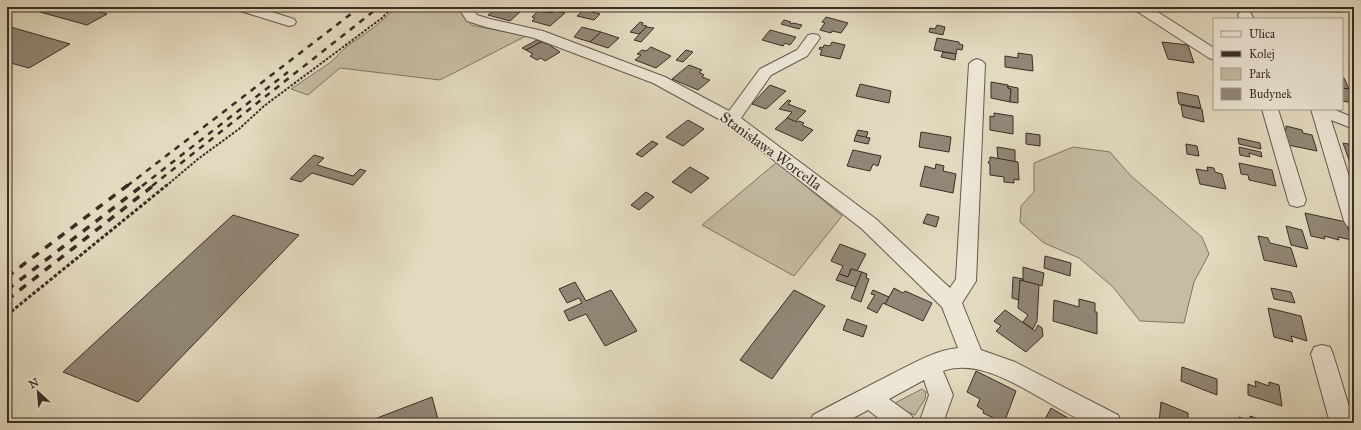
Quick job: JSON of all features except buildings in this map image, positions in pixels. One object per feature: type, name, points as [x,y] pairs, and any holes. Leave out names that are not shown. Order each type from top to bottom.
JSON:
[{"type":"street","points":[[242,7],[289,22]]},
{"type":"street","name":"Stanisława Worcella","points":[[465,7],[472,18],[486,23],[538,34],[659,80],[732,119],[869,224],[952,302],[973,358]]},
{"type":"street","points":[[1140,7],[1213,54]]},
{"type":"street","points":[[732,119],[765,72],[802,53],[813,38]]},
{"type":"street","points":[[952,302],[966,281],[977,64]]},
{"type":"street","points":[[1270,110],[1298,200]]},
{"type":"street","points":[[1319,110],[1354,221]]},
{"type":"street","points":[[1321,110],[1354,124]]},
{"type":"street","points":[[1322,354],[1342,423]]},
{"type":"street","points":[[821,423],[930,366],[951,358],[973,358],[1007,369],[1110,423]]},
{"type":"street","points":[[930,366],[941,395],[932,423]]},
{"type":"street","points":[[869,397],[903,423]]},
{"type":"path","points":[[7,315],[198,159],[239,129],[264,106],[382,18],[393,7]]},
{"type":"green space","points":[[397,7],[462,7],[471,25],[526,36],[440,80],[340,68],[308,95],[291,89],[331,62],[346,47],[376,26]]},
{"type":"green space","points":[[1275,7],[1300,7],[1288,10]]},
{"type":"green space","points":[[1300,7],[1337,7],[1340,12],[1317,11]]},
{"type":"green space","points":[[1073,147],[1110,152],[1130,175],[1202,237],[1209,254],[1194,282],[1184,323],[1140,321],[1113,287],[1079,258],[1044,243],[1020,222],[1021,206],[1034,192],[1034,163]]},
{"type":"green space","points":[[777,162],[842,216],[794,276],[702,225]]},
{"type":"green space","points":[[922,389],[926,392],[925,399],[915,415],[899,409],[895,403]]},
{"type":"railway","points":[[127,186],[360,7]]},
{"type":"railway","points":[[152,186],[379,7]]},
{"type":"railway","points":[[142,186],[288,72]]},
{"type":"railway","points":[[7,277],[128,185]]},
{"type":"railway","points":[[7,290],[143,185]]},
{"type":"railway","points":[[7,300],[154,185]]}]
